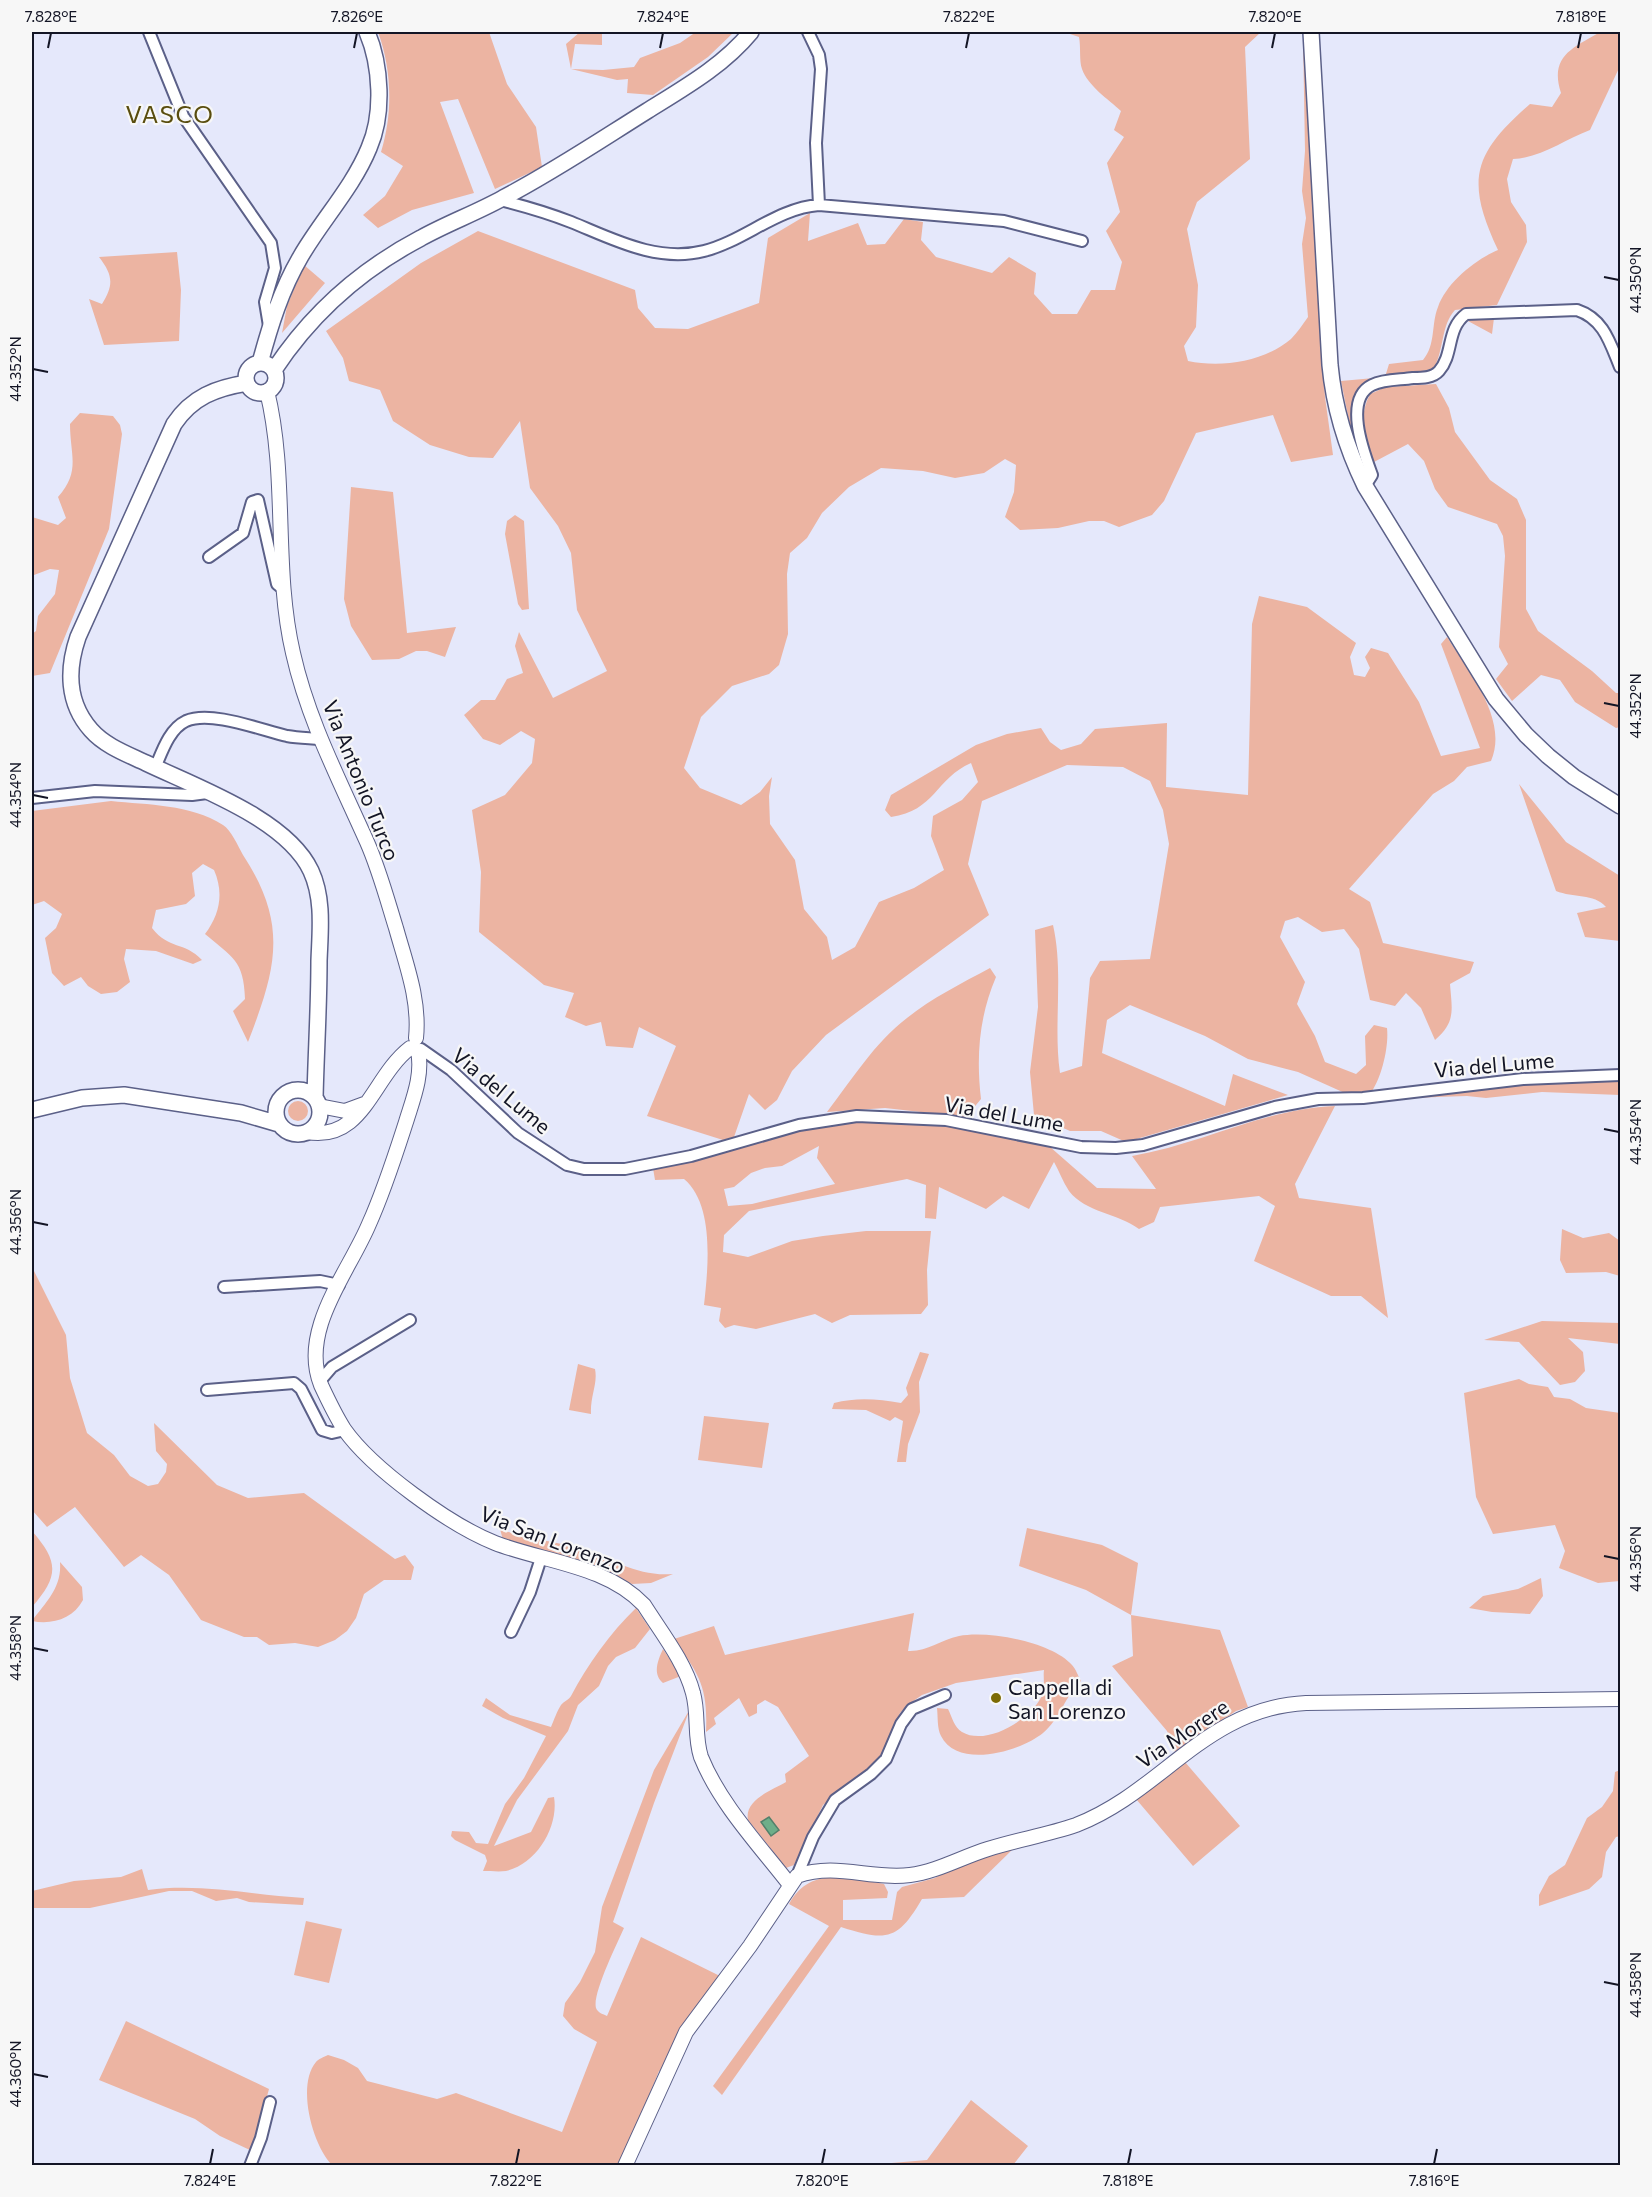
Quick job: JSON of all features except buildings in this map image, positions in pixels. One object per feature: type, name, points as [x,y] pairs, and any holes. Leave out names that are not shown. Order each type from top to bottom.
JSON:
[{"type":"main road","points":[[260,363],[269,327],[301,256],[370,147],[378,108],[378,85],[374,53],[368,32]]},
{"type":"main road","points":[[274,370],[289,347],[321,312],[378,264],[423,237],[500,200],[569,161],[702,76],[731,54],[751,32]]},
{"type":"main road","points":[[1311,32],[1332,388],[1343,435],[1365,486],[1496,699],[1526,735],[1548,756],[1574,777],[1620,806]]},
{"type":"main road","points":[[260,363],[268,364],[274,370],[276,378],[273,386],[267,392],[259,393],[247,383],[247,374],[251,366],[260,363]]},
{"type":"main road","points":[[32,1110],[106,1095],[142,1097],[241,1113],[279,1124],[289,1132],[307,1132],[318,1121],[320,919],[317,886],[311,871],[298,850],[282,836],[207,793],[106,742],[84,722],[69,681],[72,653],[174,424],[189,406],[211,391],[247,383]]},
{"type":"main road","points":[[279,1124],[277,1103],[283,1095],[302,1080],[317,1044]]},
{"type":"main road","points":[[292,1090],[305,1091],[317,1102]]},
{"type":"main road","points":[[241,1113],[277,1103]]},
{"type":"street","points":[[149,32],[183,116],[271,243],[275,268],[265,303],[269,327]]},
{"type":"street","points":[[808,32],[815,45],[821,69],[816,143],[819,205]]},
{"type":"street","points":[[500,200],[570,222],[626,245],[666,254],[702,252],[725,245],[795,209],[819,205],[1004,221],[1082,241]]},
{"type":"street","points":[[1365,486],[1372,475],[1362,445],[1357,414],[1359,401],[1365,390],[1372,385],[1386,381],[1431,377],[1438,373],[1443,365],[1454,325],[1466,314],[1577,310],[1598,320],[1620,367]]},
{"type":"street","name":"Via Antonio Turco","points":[[267,392],[276,453],[282,588],[292,651],[320,739],[368,844],[388,902],[416,1004],[416,1047]]},
{"type":"street","points":[[208,557],[243,533],[252,502],[258,500],[277,584],[282,588]]},
{"type":"street","points":[[155,768],[169,738],[177,727],[195,719],[215,719],[288,736],[320,739]]},
{"type":"street","points":[[32,798],[75,792],[192,795],[207,793]]},
{"type":"street","points":[[307,1132],[326,1134],[336,1132],[355,1118],[394,1063],[416,1047]]},
{"type":"street","name":"Via del Lume","points":[[416,1047],[451,1070],[518,1133],[567,1164],[584,1169],[625,1169],[691,1156],[800,1125],[857,1116],[946,1120],[1081,1147],[1116,1148],[1143,1145],[1275,1107],[1318,1100],[1363,1098],[1523,1079],[1620,1075]]},
{"type":"street","name":"Via San Lorenzo","points":[[416,1047],[420,1068],[404,1126],[372,1216],[319,1330],[316,1347],[320,1381],[345,1430],[399,1482],[457,1525],[496,1543],[613,1581],[644,1605],[690,1683],[696,1705],[698,1745],[708,1771],[732,1809],[793,1881]]},
{"type":"street","points":[[317,1102],[345,1111],[366,1103]]},
{"type":"street","points":[[224,1287],[320,1281],[339,1285]]},
{"type":"street","points":[[320,1381],[332,1367],[410,1320]]},
{"type":"street","points":[[207,1390],[294,1383],[301,1389],[322,1430],[332,1433],[345,1430]]},
{"type":"street","points":[[511,1632],[530,1592],[541,1558]]},
{"type":"street","points":[[625,2166],[682,2039],[750,1946],[793,1881],[813,1837],[834,1800],[871,1774],[886,1759],[901,1724],[912,1709],[945,1695]]},
{"type":"street","name":"Via Morere","points":[[793,1881],[824,1869],[858,1871],[894,1877],[924,1873],[988,1849],[1074,1825],[1108,1811],[1201,1742],[1240,1717],[1262,1709],[1315,1703],[1620,1699]]},
{"type":"street","points":[[250,2166],[261,2138],[270,2102]]},
{"type":"shaded area","points":[[378,32],[393,32],[392,34],[489,32],[507,84],[536,127],[542,167],[495,189],[458,99],[440,102],[474,193],[412,210],[378,228],[363,215],[385,196],[403,166],[381,152],[388,122],[389,92],[386,61]]},
{"type":"shaded area","points":[[580,32],[611,32],[602,34],[602,45],[575,44],[571,69],[566,44]]},
{"type":"shaded area","points":[[696,32],[734,32],[708,57],[653,95],[627,93],[628,79],[617,80],[571,69],[603,70],[634,67],[640,58],[680,43]]},
{"type":"shaded area","points":[[1064,32],[1261,32],[1245,47],[1250,159],[1197,202],[1187,229],[1198,285],[1196,327],[1184,346],[1188,361],[1214,364],[1255,358],[1280,347],[1291,339],[1308,317],[1302,244],[1306,218],[1302,191],[1305,151],[1303,36],[1305,32],[1325,397],[1333,455],[1291,462],[1273,415],[1196,433],[1164,501],[1152,515],[1119,527],[1104,521],[1089,521],[1058,528],[1020,530],[1005,517],[1014,492],[1016,465],[1005,459],[984,473],[955,478],[923,471],[881,468],[849,487],[822,513],[807,538],[790,553],[787,574],[788,634],[779,665],[769,674],[732,686],[701,717],[684,768],[700,788],[741,805],[760,792],[772,777],[769,796],[770,824],[795,860],[804,909],[827,937],[832,960],[855,947],[879,902],[914,888],[944,870],[931,836],[933,816],[962,800],[978,782],[971,763],[959,769],[917,808],[906,814],[891,817],[885,810],[891,795],[976,745],[1007,734],[1041,728],[1050,742],[1061,750],[1081,744],[1095,729],[1167,723],[1166,787],[1248,795],[1252,624],[1259,596],[1307,607],[1356,643],[1350,657],[1354,675],[1365,677],[1370,668],[1365,657],[1371,648],[1388,653],[1419,702],[1441,756],[1480,748],[1441,644],[1447,637],[1475,680],[1491,712],[1495,729],[1495,745],[1491,761],[1467,767],[1454,781],[1433,794],[1349,889],[1370,902],[1383,943],[1474,962],[1470,973],[1450,984],[1452,1008],[1450,1021],[1435,1040],[1421,1008],[1406,993],[1395,1006],[1370,1000],[1359,949],[1344,929],[1322,932],[1298,917],[1285,921],[1280,937],[1305,982],[1297,1004],[1315,1036],[1325,1062],[1356,1074],[1366,1065],[1365,1036],[1374,1025],[1387,1028],[1384,1061],[1372,1091],[1347,1094],[1298,1072],[1248,1059],[1205,1036],[1130,1005],[1107,1020],[1102,1053],[1225,1106],[1233,1074],[1288,1095],[1126,1142],[1101,1131],[1070,1131],[1034,1115],[1030,1072],[1038,1007],[1035,930],[1053,925],[1058,962],[1060,1073],[1082,1066],[1090,978],[1100,961],[1150,959],[1169,844],[1163,810],[1150,781],[1123,767],[1067,765],[982,801],[968,864],[989,915],[826,1035],[792,1071],[777,1100],[765,1110],[749,1094],[734,1137],[723,1140],[647,1116],[676,1046],[639,1027],[633,1048],[606,1046],[601,1022],[586,1026],[565,1017],[574,993],[544,985],[479,932],[481,872],[472,810],[505,795],[532,763],[535,739],[521,731],[500,745],[483,739],[464,715],[481,700],[495,700],[507,679],[523,673],[515,646],[519,632],[553,698],[607,671],[577,610],[571,553],[558,526],[530,488],[520,421],[493,458],[469,457],[430,445],[393,421],[380,390],[349,381],[343,358],[326,331],[421,263],[478,231],[635,290],[638,308],[655,328],[688,329],[759,303],[768,238],[810,213],[808,241],[858,223],[867,245],[885,244],[904,219],[923,222],[921,240],[936,257],[992,273],[1009,257],[1036,273],[1034,294],[1052,314],[1077,314],[1091,290],[1115,290],[1122,262],[1106,231],[1120,212],[1107,163],[1124,137],[1114,130],[1121,111],[1094,87],[1082,69],[1079,37]]},
{"type":"shaded area","points":[[1600,32],[1620,32],[1620,66],[1590,130],[1542,152],[1513,159],[1507,179],[1511,202],[1526,225],[1527,242],[1497,305],[1455,310],[1447,323],[1434,368],[1385,376],[1389,364],[1423,360],[1432,341],[1438,307],[1448,289],[1471,266],[1498,250],[1481,205],[1479,186],[1480,170],[1496,138],[1530,104],[1552,107],[1561,93],[1558,70],[1566,55],[1573,49]]},
{"type":"shaded area","points":[[177,252],[181,290],[179,341],[104,345],[89,299],[102,304],[109,291],[109,275],[99,257]]},
{"type":"shaded area","points":[[304,265],[325,283],[282,333],[287,306]]},
{"type":"shaded area","points":[[1494,318],[1492,334],[1468,321]]},
{"type":"shaded area","points":[[1380,377],[1359,388],[1353,398],[1351,409],[1354,436],[1365,471],[1352,436],[1341,381]]},
{"type":"shaded area","points":[[1436,384],[1449,408],[1455,432],[1490,480],[1517,499],[1526,520],[1526,609],[1538,631],[1592,671],[1616,693],[1620,693],[1620,727],[1616,728],[1575,702],[1560,680],[1541,675],[1512,701],[1496,679],[1508,664],[1499,647],[1505,556],[1503,536],[1497,524],[1448,507],[1435,489],[1424,461],[1408,444],[1374,462],[1363,428],[1364,411],[1370,394],[1386,387]]},
{"type":"shaded area","points":[[80,413],[113,416],[120,425],[122,434],[109,529],[50,673],[32,676],[32,634],[36,631],[38,616],[55,594],[59,570],[50,569],[34,575],[32,572],[32,517],[58,525],[66,518],[58,497],[70,479],[73,462],[70,424]]},
{"type":"shaded area","points":[[351,487],[393,492],[407,633],[456,627],[445,657],[427,651],[416,651],[399,659],[372,660],[351,626],[344,599]]},
{"type":"shaded area","points":[[515,515],[524,521],[529,609],[522,610],[518,604],[505,534],[507,521]]},
{"type":"shaded area","points":[[1519,784],[1566,842],[1620,876],[1620,941],[1585,937],[1577,913],[1606,907],[1596,900],[1556,891]]},
{"type":"shaded area","points":[[111,801],[183,809],[210,818],[229,831],[258,880],[267,903],[272,926],[273,947],[266,992],[248,1042],[233,1011],[245,999],[239,967],[229,954],[205,934],[214,919],[220,895],[214,870],[203,864],[192,873],[195,896],[186,904],[156,910],[152,928],[164,940],[189,950],[202,960],[193,964],[156,951],[126,949],[124,959],[130,982],[117,992],[101,994],[88,986],[81,977],[64,986],[52,973],[45,938],[56,928],[62,914],[44,901],[32,905],[32,811]]},
{"type":"shaded area","points":[[990,968],[996,977],[982,1022],[980,1037],[981,1099],[966,1117],[885,1108],[827,1112],[864,1062],[895,1028],[937,997]]},
{"type":"shaded area","points":[[1554,1081],[1620,1081],[1620,1095],[1542,1092],[1486,1098],[1467,1096],[1406,1098],[1479,1088]]},
{"type":"shaded area","points":[[294,1101],[302,1101],[308,1107],[308,1115],[302,1121],[294,1121],[288,1115],[288,1107]]},
{"type":"shaded area","points":[[1335,1106],[1295,1184],[1299,1198],[1371,1208],[1388,1318],[1361,1296],[1331,1296],[1254,1261],[1275,1206],[1259,1196],[1160,1207],[1154,1222],[1139,1229],[1122,1219],[1084,1204],[1076,1198],[1067,1188],[1054,1162],[1029,1209],[1003,1196],[986,1209],[939,1187],[936,1219],[925,1218],[926,1185],[907,1179],[749,1211],[724,1235],[723,1252],[748,1257],[792,1241],[823,1236],[866,1231],[931,1231],[927,1270],[928,1305],[921,1314],[850,1315],[832,1323],[815,1314],[756,1329],[734,1325],[725,1328],[719,1321],[721,1308],[704,1305],[708,1256],[701,1205],[694,1190],[684,1179],[655,1180],[653,1168],[721,1153],[791,1132],[842,1122],[866,1121],[968,1128],[1049,1146],[1097,1188],[1156,1189],[1132,1156],[1183,1144],[1283,1113]],"holes":[[[819,1146],[817,1158],[835,1184],[752,1204],[728,1206],[724,1189],[734,1187],[751,1173],[782,1166]]]},
{"type":"shaded area","points":[[1562,1229],[1583,1238],[1609,1233],[1620,1241],[1620,1276],[1606,1272],[1566,1273],[1560,1260]]},
{"type":"shaded area","points":[[32,1267],[66,1335],[70,1378],[87,1433],[114,1455],[130,1476],[148,1486],[158,1484],[166,1472],[167,1464],[156,1451],[154,1423],[217,1485],[248,1498],[304,1493],[395,1559],[405,1555],[414,1567],[411,1580],[384,1580],[364,1594],[356,1618],[347,1631],[335,1640],[318,1647],[295,1643],[269,1645],[257,1637],[244,1637],[201,1620],[169,1575],[141,1555],[124,1567],[75,1507],[47,1527],[32,1510]]},
{"type":"shaded area","points":[[1542,1321],[1620,1323],[1620,1344],[1568,1338],[1583,1352],[1585,1371],[1575,1382],[1560,1385],[1519,1342],[1484,1340]]},
{"type":"shaded area","points":[[920,1352],[929,1354],[919,1382],[920,1412],[908,1444],[906,1462],[897,1462],[903,1421],[895,1417],[890,1421],[866,1410],[832,1409],[834,1403],[859,1399],[901,1403],[908,1395],[906,1388]]},
{"type":"shaded area","points":[[578,1364],[595,1369],[596,1380],[591,1414],[569,1410]]},
{"type":"shaded area","points":[[1519,1379],[1529,1384],[1548,1387],[1554,1397],[1570,1399],[1586,1408],[1620,1413],[1620,1581],[1598,1583],[1559,1568],[1565,1551],[1555,1525],[1493,1534],[1476,1497],[1464,1393]]},
{"type":"shaded area","points":[[704,1416],[769,1423],[762,1468],[698,1460]]},
{"type":"shaded area","points":[[1027,1528],[1102,1545],[1138,1563],[1131,1615],[1086,1590],[1019,1566]]},
{"type":"shaded area","points":[[500,1529],[581,1549],[648,1573],[673,1574],[651,1583],[632,1584],[594,1568],[503,1540]]},
{"type":"shaded area","points":[[32,1531],[47,1552],[52,1569],[47,1586],[32,1607]]},
{"type":"shaded area","points":[[60,1562],[82,1587],[83,1600],[74,1612],[61,1619],[47,1622],[32,1621],[56,1587]]},
{"type":"shaded area","points":[[1541,1578],[1543,1596],[1530,1614],[1469,1608],[1483,1596],[1518,1589]]},
{"type":"shaded area","points":[[636,1608],[650,1629],[635,1648],[616,1657],[608,1666],[599,1686],[578,1705],[568,1731],[517,1800],[494,1846],[531,1832],[548,1798],[554,1797],[553,1820],[544,1842],[527,1861],[517,1867],[506,1871],[483,1871],[487,1861],[485,1855],[455,1840],[451,1836],[452,1831],[469,1832],[476,1843],[488,1844],[505,1804],[524,1778],[546,1736],[503,1718],[482,1706],[486,1698],[510,1715],[551,1727],[561,1705],[570,1697],[600,1649]]},
{"type":"shaded area","points":[[914,1613],[908,1651],[921,1650],[959,1636],[1002,1636],[1035,1644],[1063,1657],[1073,1667],[1081,1681],[1054,1721],[1043,1733],[1020,1746],[990,1754],[975,1755],[949,1746],[940,1733],[937,1708],[948,1709],[955,1725],[962,1732],[972,1736],[996,1733],[1020,1720],[1038,1702],[1044,1691],[1044,1670],[956,1683],[922,1695],[900,1713],[884,1753],[876,1763],[823,1805],[794,1865],[786,1868],[748,1820],[748,1813],[750,1807],[760,1796],[786,1782],[785,1774],[809,1756],[778,1707],[765,1700],[757,1705],[757,1713],[749,1717],[739,1698],[714,1718],[716,1724],[706,1732],[705,1703],[700,1682],[674,1639],[714,1626],[725,1655]]},
{"type":"shaded area","points":[[1131,1615],[1220,1630],[1248,1707],[1236,1711],[1175,1752],[1167,1731],[1112,1666],[1133,1656]]},
{"type":"shaded area","points":[[663,1649],[681,1676],[663,1683],[657,1671]]},
{"type":"shaded area","points":[[690,1709],[654,1803],[613,1922],[624,1928],[601,1981],[596,2008],[607,2016],[641,1937],[722,1977],[662,2072],[659,2071],[621,2165],[332,2165],[325,2156],[313,2130],[307,2100],[310,2073],[317,2061],[328,2055],[358,2068],[367,2081],[437,2099],[456,2093],[562,2132],[597,2042],[574,2029],[563,2016],[565,2003],[580,1982],[595,1952],[602,1907],[654,1770]]},
{"type":"shaded area","points":[[1185,1762],[1240,1826],[1193,1866],[1136,1799]]},
{"type":"shaded area","points":[[1620,1770],[1620,1836],[1616,1837],[1606,1852],[1602,1877],[1589,1889],[1539,1906],[1539,1895],[1549,1876],[1565,1865],[1587,1818],[1602,1807],[1613,1791],[1615,1772]]},
{"type":"shaded area","points":[[769,1817],[779,1830],[771,1836],[761,1822]]},
{"type":"shaded area","points":[[1013,1849],[964,1897],[922,1899],[906,1923],[890,1934],[870,1935],[841,1927],[722,2095],[713,2086],[829,1926],[789,1904],[808,1884],[830,1877],[884,1884],[888,1892],[887,1898],[843,1900],[843,1920],[892,1920],[897,1892],[902,1887],[935,1878],[956,1865]]},
{"type":"shaded area","points":[[142,1869],[148,1890],[187,1888],[226,1890],[304,1898],[303,1905],[249,1902],[237,1898],[216,1901],[192,1891],[169,1891],[90,1908],[32,1908],[32,1891],[74,1881],[121,1877]]},
{"type":"shaded area","points":[[306,1921],[342,1929],[329,1983],[294,1975]]},
{"type":"shaded area","points":[[126,2021],[269,2089],[252,2151],[220,2136],[195,2119],[99,2080]]},
{"type":"shaded area","points":[[971,2100],[1028,2146],[1013,2165],[868,2165],[927,2160]]},
{"type":"place","name":"Cappella di San Lorenzo","points":[[996,1698]]},
{"type":"district","name":"VASCO","points":[[170,113]]}]
